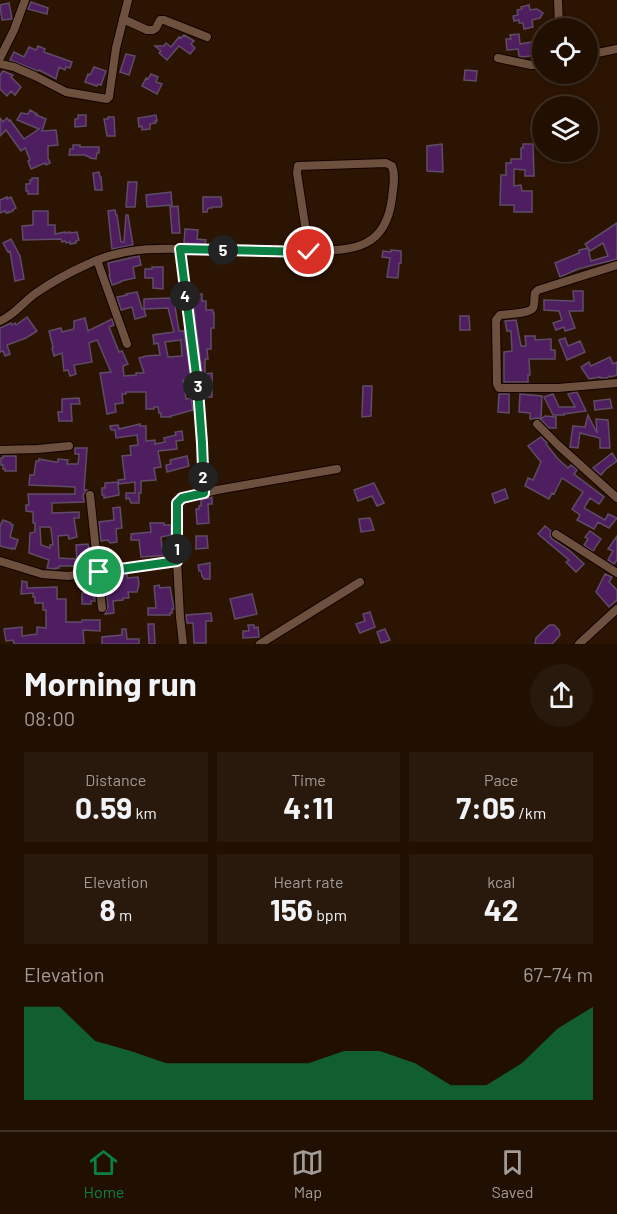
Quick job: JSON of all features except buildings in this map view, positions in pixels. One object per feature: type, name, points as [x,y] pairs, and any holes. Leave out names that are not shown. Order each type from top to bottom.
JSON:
[{"type":"street","points":[[0,58],[25,0]]},
{"type":"street","points":[[0,64],[25,72],[66,92],[107,99],[128,0]]},
{"type":"street","points":[[558,0],[559,18]]},
{"type":"street","points":[[123,20],[147,30],[153,30],[160,20],[164,20],[207,38]]},
{"type":"street","points":[[598,53],[617,49]]},
{"type":"street","points":[[498,58],[532,65]]},
{"type":"street","points":[[0,321],[15,312],[40,290],[97,260],[121,253],[142,249],[309,252],[359,246],[371,241],[380,233],[390,213],[394,178],[392,166],[386,163],[298,166],[297,173],[309,252]]},
{"type":"street","points":[[180,249],[198,390],[204,493]]},
{"type":"street","points":[[97,260],[127,344]]},
{"type":"street","points":[[617,264],[538,290],[535,293],[531,310],[500,315],[496,320],[497,384],[499,388],[558,388],[617,383]]},
{"type":"street","points":[[537,424],[617,498]]},
{"type":"street","points":[[0,450],[69,446]]},
{"type":"street","points":[[183,644],[177,561],[177,503],[182,498],[204,493],[337,470]]},
{"type":"street","points":[[90,495],[102,608]]},
{"type":"street","points":[[556,534],[617,573]]},
{"type":"street","points":[[0,561],[42,574],[68,576],[177,561]]},
{"type":"street","points":[[260,644],[360,582]]},
{"type":"street","points":[[579,644],[617,609]]},
{"type":"route","points":[[99,572],[177,561],[177,503],[182,498],[204,493],[198,390],[180,249],[309,252]]}]
